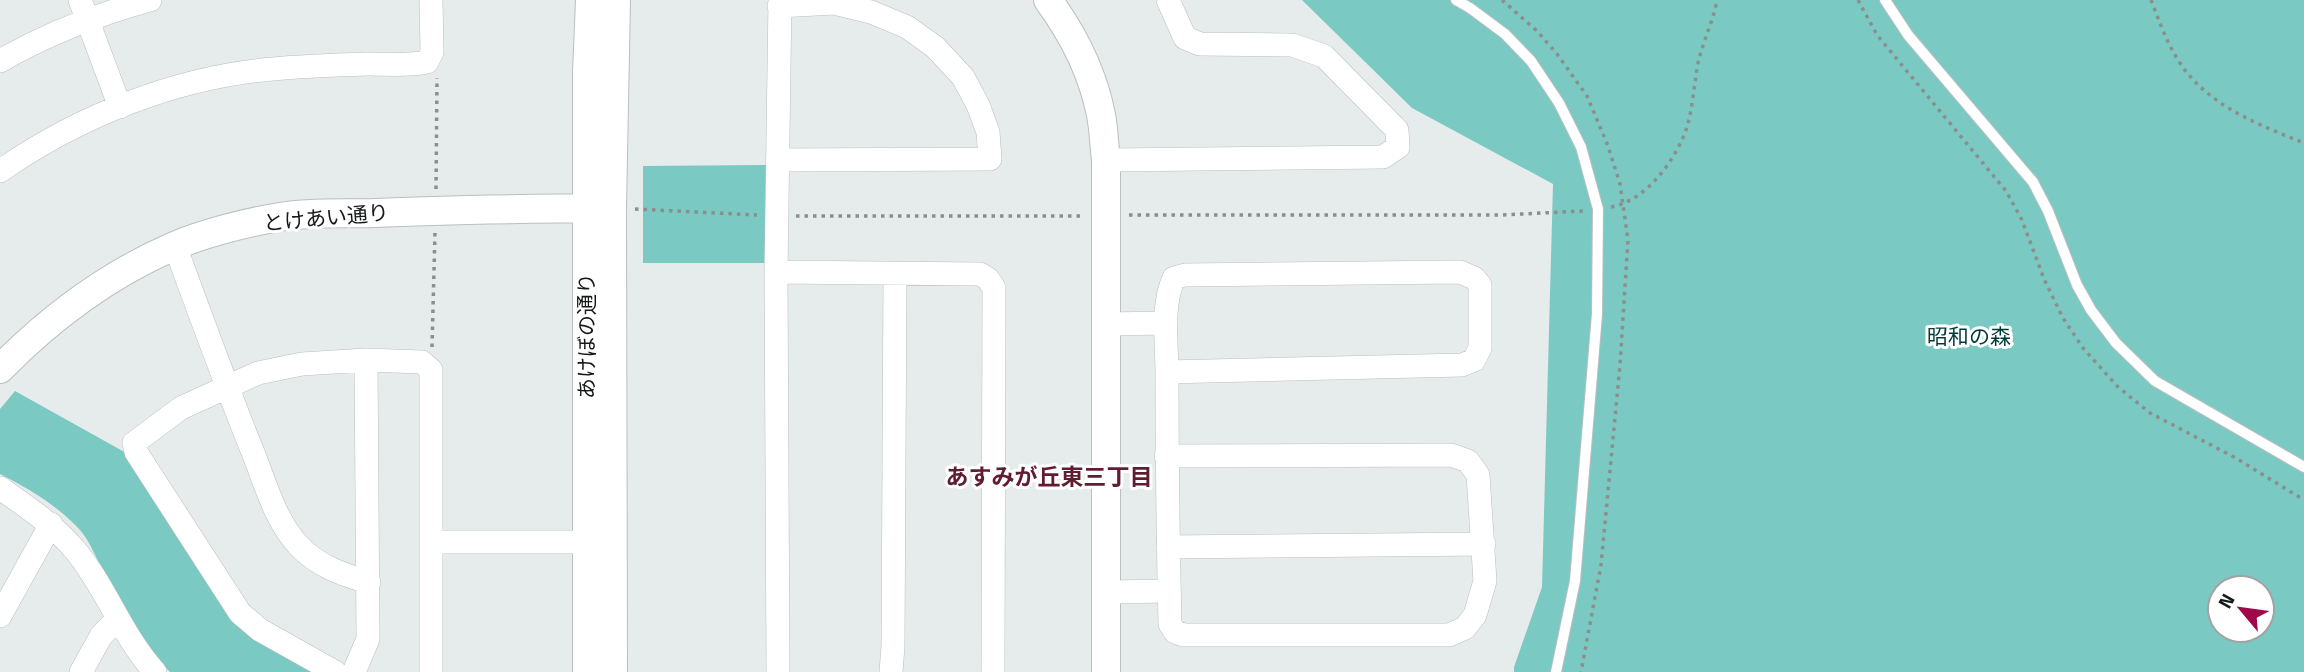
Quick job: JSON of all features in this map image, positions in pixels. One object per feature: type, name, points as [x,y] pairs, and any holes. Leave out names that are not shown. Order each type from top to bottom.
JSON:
[{"type":"street","points":[[0,61],[84,11],[150,0]]},
{"type":"street","points":[[0,171],[72,128],[120,107],[206,80],[270,69],[427,62],[432,52],[431,0]]},
{"type":"street","name":"あけぼの通り","points":[[590,0],[600,209],[613,672]]},
{"type":"street","name":"あけぼの通り","points":[[587,672],[587,542],[600,209],[616,0]]},
{"type":"street","points":[[1048,0],[1065,22],[1090,74],[1101,116],[1105,160],[1108,592],[1106,672]]},
{"type":"street","points":[[1105,160],[1383,157],[1398,147],[1397,130],[1324,56],[1292,45],[1200,44],[1185,38],[1168,0]]},
{"type":"street","points":[[778,160],[990,159],[988,132],[978,105],[963,77],[935,47],[907,27],[872,12],[834,3],[780,3],[776,272],[778,672]]},
{"type":"street","points":[[84,11],[120,107]]},
{"type":"street","name":"とけあい通り","points":[[0,369],[32,336],[78,300],[127,269],[175,246],[228,229],[281,217],[436,210],[600,209]]},
{"type":"street","points":[[175,246],[279,517],[298,545],[321,565],[369,582]]},
{"type":"street","points":[[776,272],[980,274],[988,279],[994,288],[993,672]]},
{"type":"street","points":[[891,672],[895,272]]},
{"type":"street","points":[[1166,456],[1451,455],[1468,461],[1478,475],[1484,544],[1485,582],[1475,615],[1465,628],[1449,635],[1184,635],[1175,632],[1170,624],[1166,456],[1166,323],[1168,291],[1174,278],[1185,275],[1460,272],[1474,278],[1480,285],[1480,348],[1474,360],[1462,365],[1167,372]]},
{"type":"street","points":[[1105,324],[1166,323]]},
{"type":"street","points":[[354,672],[368,639],[366,360]]},
{"type":"street","points":[[335,672],[260,630],[240,613],[135,452],[134,443],[181,408],[258,373],[302,364],[366,360],[422,362],[432,370],[430,672]]},
{"type":"street","points":[[0,488],[51,524],[77,552],[130,639],[155,672]]},
{"type":"street","points":[[0,616],[51,524]]},
{"type":"street","points":[[431,542],[587,542]]},
{"type":"street","points":[[1168,547],[1484,544]]},
{"type":"street","points":[[1108,592],[1169,591]]},
{"type":"street","points":[[81,672],[100,636],[118,618]]},
{"type":"lane","points":[[1456,0],[1505,34],[1531,61],[1559,103],[1581,147],[1598,209],[1597,314],[1575,581],[1556,672]]},
{"type":"lane","points":[[1885,0],[1908,35],[2033,182],[2048,211],[2077,285],[2091,310],[2116,343],[2155,380],[2304,467]]},
{"type":"path","points":[[1502,0],[1537,31],[1587,96],[1608,146],[1624,205],[1628,240],[1620,365],[1601,565],[1581,672]]},
{"type":"path","points":[[600,209],[777,216],[1502,215],[1624,205],[1637,197],[1656,178],[1678,149],[1688,125],[1699,61],[1717,0]]},
{"type":"path","points":[[2151,0],[2178,60],[2199,87],[2218,102],[2260,125],[2304,143]]},
{"type":"green space","name":"昭和の森","points":[[1302,0],[2304,0],[2304,672],[1514,672],[1542,587],[1553,184],[1412,108]]},
{"type":"green space","points":[[773,165],[773,263],[643,263],[643,166]]},
{"type":"green space","points":[[15,391],[128,454],[235,614],[318,672],[170,672],[125,616],[91,546],[80,530],[42,498],[0,474],[0,409]]},
{"type":"district","name":"あすみが丘東三丁目","points":[[1049,477]]}]
